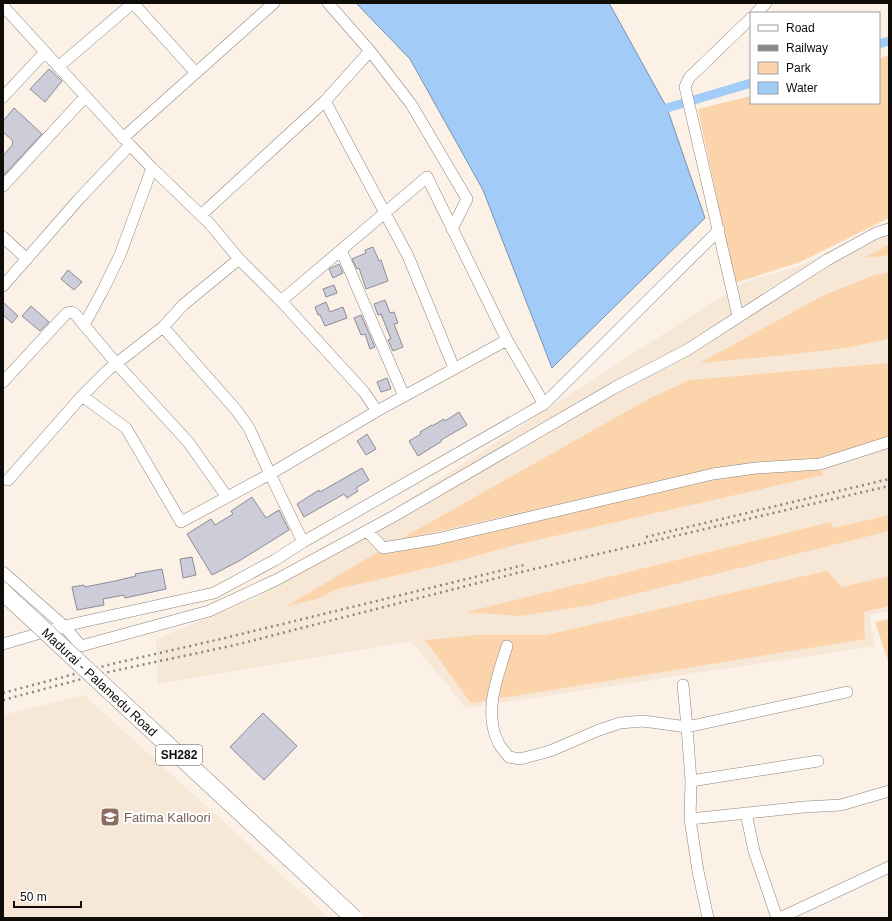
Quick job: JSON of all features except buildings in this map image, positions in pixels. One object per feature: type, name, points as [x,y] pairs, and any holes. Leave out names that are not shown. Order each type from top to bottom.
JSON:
[{"type":"main road","name":"Madurai - Palamedu Road","points":[[3,592],[354,918]]},
{"type":"street","points":[[58,67],[133,3],[196,73]]},
{"type":"street","points":[[3,286],[127,142],[261,7],[274,3]]},
{"type":"street","points":[[328,3],[370,51],[410,104],[467,199],[452,229]]},
{"type":"street","points":[[757,12],[766,3]]},
{"type":"street","points":[[3,6],[127,142],[201,215],[239,259],[281,301],[364,392],[377,411]]},
{"type":"street","points":[[738,316],[685,87],[689,78],[750,19]]},
{"type":"street","points":[[201,215],[325,101],[370,51]]},
{"type":"street","points":[[3,97],[45,52]]},
{"type":"street","points":[[3,186],[85,96]]},
{"type":"street","points":[[325,101],[408,256],[454,368]]},
{"type":"street","points":[[84,324],[104,290],[120,256],[152,168]]},
{"type":"street","points":[[281,301],[426,177],[507,340],[544,404]]},
{"type":"street","points":[[3,572],[64,626],[81,646],[209,611],[276,580],[367,531],[614,388],[687,350],[827,260],[876,233],[889,229]]},
{"type":"street","points":[[3,644],[64,626],[214,594],[275,560],[303,542],[544,404],[719,230]]},
{"type":"street","points":[[3,236],[27,259]]},
{"type":"street","points":[[341,250],[404,396]]},
{"type":"street","points":[[5,480],[82,396],[116,363],[163,327],[183,305],[239,259]]},
{"type":"street","points":[[3,382],[67,313],[71,312],[75,314],[116,363],[189,443],[227,497]]},
{"type":"street","points":[[163,327],[237,410],[249,428],[303,542]]},
{"type":"street","points":[[82,396],[126,428],[181,522],[270,474],[377,411],[507,340]]},
{"type":"street","points":[[367,531],[383,548],[460,534],[713,474],[756,468],[820,464],[889,442]]},
{"type":"street","points":[[506,646],[494,689],[491,720],[498,743],[508,757],[520,759],[550,751],[599,730],[620,723],[643,721],[688,727],[847,692]]},
{"type":"street","points":[[683,685],[688,727],[691,781],[690,819],[698,871],[708,918]]},
{"type":"street","points":[[691,781],[818,761]]},
{"type":"street","points":[[690,819],[804,807],[841,805],[889,791]]},
{"type":"street","points":[[746,813],[754,851],[777,918]]},
{"type":"street","points":[[780,918],[889,867]]},
{"type":"shaded area","points":[[889,221],[889,611],[869,615],[875,646],[466,708],[411,641],[158,684],[156,639],[255,599],[742,283],[801,265]]},
{"type":"shaded area","name":"Fatima Kalloori","points":[[84,695],[329,918],[3,918],[3,715]]},
{"type":"green space","points":[[889,55],[889,218],[800,262],[735,283],[698,109],[750,96],[750,104],[880,104],[880,59]]},
{"type":"green space","points":[[889,244],[889,255],[864,258]]},
{"type":"green space","points":[[889,272],[889,339],[845,348],[700,363],[822,296],[872,276]]},
{"type":"green space","points":[[889,363],[889,439],[814,462],[726,466],[399,540],[652,397],[690,380]]},
{"type":"green space","points":[[822,469],[823,475],[515,545],[446,564],[337,589],[317,599],[287,606],[376,553],[444,543],[713,480],[761,473]]},
{"type":"green space","points":[[889,515],[889,531],[591,605],[519,616],[467,612],[831,522],[833,528]]},
{"type":"green space","points":[[827,571],[842,587],[889,576],[889,606],[864,612],[865,639],[471,703],[425,640],[476,635],[546,635]]},
{"type":"green space","points":[[889,619],[889,664],[875,622]]},
{"type":"water","points":[[356,3],[609,3],[667,108],[705,218],[552,368],[483,190],[410,59]]},
{"type":"waterway","points":[[880,44],[889,41]]},
{"type":"waterway","points":[[657,111],[750,83]]},
{"type":"railway","points":[[646,537],[889,479]]},
{"type":"railway","points":[[3,700],[104,673],[235,645],[517,573],[889,486]]},
{"type":"railway","points":[[3,693],[116,663],[524,565]]},
{"type":"place","name":"Fatima Kalloori","points":[[110,817]]}]
